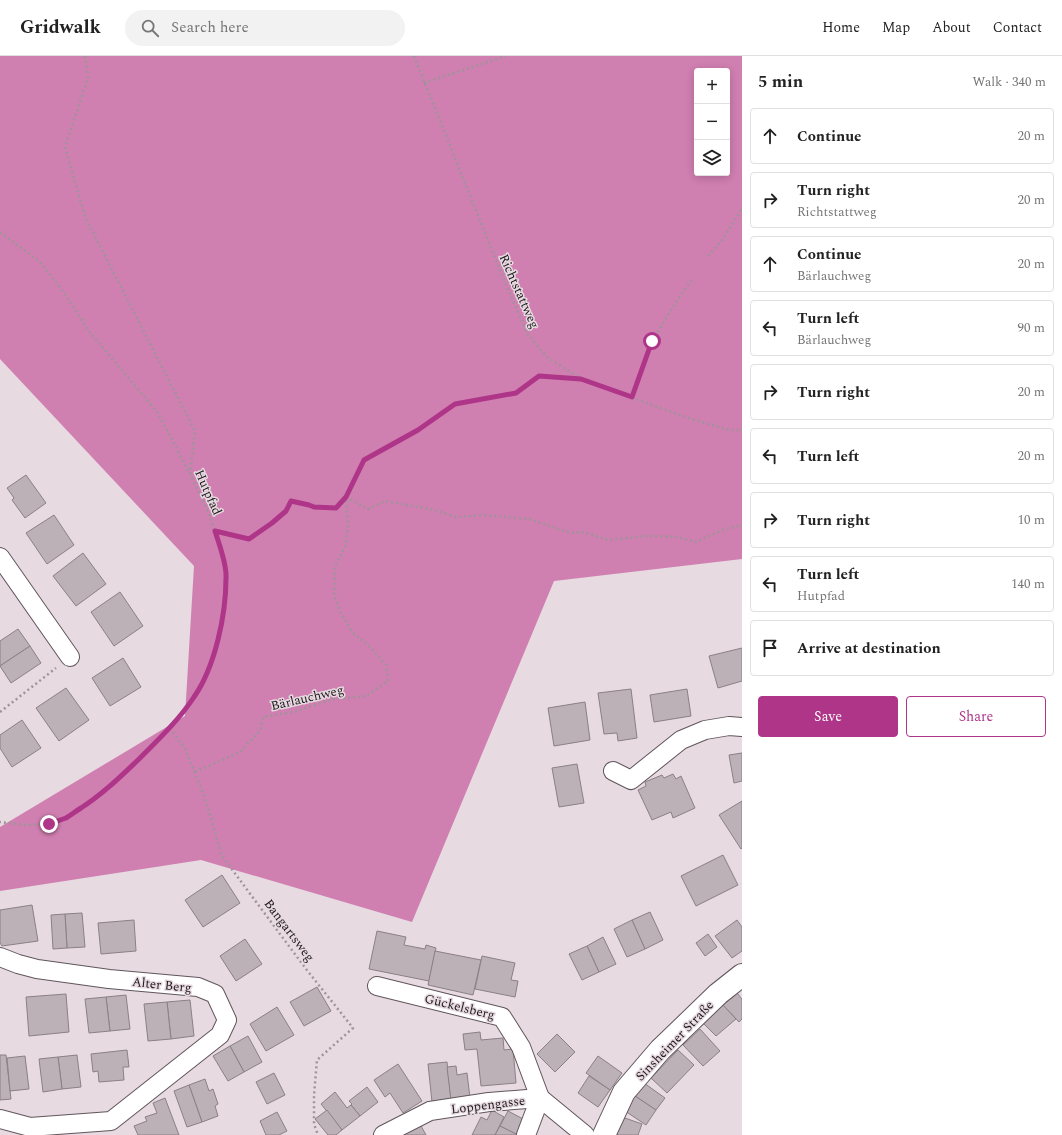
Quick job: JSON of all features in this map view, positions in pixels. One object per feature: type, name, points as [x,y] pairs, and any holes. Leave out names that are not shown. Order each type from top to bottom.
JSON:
[{"type":"street","points":[[0,557],[70,657]]},
{"type":"street","points":[[613,771],[631,780],[681,740],[705,730],[729,726],[742,727]]},
{"type":"street","name":"Alter Berg","points":[[0,956],[18,964],[37,969],[109,979],[198,987],[215,994],[227,1020],[220,1035],[113,1128],[30,1128],[0,1119]]},
{"type":"street","name":"Sinsheimer Straße","points":[[604,1135],[624,1092],[660,1050],[718,994],[742,974]]},
{"type":"street","name":"Gückelsberg","points":[[377,986],[502,1017],[520,1047],[540,1098]]},
{"type":"street","points":[[526,1135],[540,1098]]},
{"type":"street","name":"Loppengasse","points":[[383,1135],[430,1111],[489,1102],[540,1098],[585,1135]]},
{"type":"path","points":[[85,56],[88,78],[65,147],[85,217],[195,431],[190,474]]},
{"type":"path","name":"Richtstattweg","points":[[414,56],[528,336],[547,357],[581,379],[688,418],[729,430],[742,430]]},
{"type":"path","points":[[424,83],[506,56]]},
{"type":"path","points":[[708,256],[722,240],[742,209]]},
{"type":"path","name":"Hutpfad","points":[[0,232],[41,263],[65,294],[88,330],[158,413],[190,474],[215,531],[222,553],[227,577],[224,609],[215,653],[195,697],[170,727],[124,774],[93,800],[67,817],[49,824],[26,826],[0,822]]},
{"type":"path","points":[[632,397],[652,341],[678,299],[692,280]]},
{"type":"path","name":"Bärlauchweg","points":[[194,772],[240,752],[260,730],[263,717],[293,712],[333,699],[366,696],[388,681],[386,665],[369,646],[353,633],[341,613],[334,595],[335,566],[345,547],[348,528],[346,497],[364,460],[418,430],[455,404],[516,393],[539,376],[581,379]]},
{"type":"path","points":[[215,531],[249,539],[286,511],[291,501],[314,507],[336,508],[346,497],[368,509],[385,501],[434,510],[456,518],[484,516],[529,519],[571,533],[582,532],[609,540],[646,536],[676,537],[696,542],[725,529],[742,525]]},
{"type":"path","points":[[0,712],[70,657]]},
{"type":"path","name":"Bangartsweg","points":[[170,727],[185,749],[204,795],[222,856],[352,1028],[317,1060],[314,1095],[314,1124],[318,1135]]},
{"type":"shaded area","points":[[0,56],[742,56],[742,559],[554,581],[412,922],[201,860],[0,891],[0,827],[185,716],[194,566],[0,359]]},
{"type":"building","points":[[26,475],[46,503],[25,518],[12,500],[14,498],[7,488]]},
{"type":"building","points":[[54,515],[74,545],[47,564],[26,533]]},
{"type":"building","points":[[83,553],[106,584],[76,606],[53,576]]},
{"type":"building","points":[[120,592],[143,626],[114,646],[91,612]]},
{"type":"building","points":[[18,629],[30,646],[0,666],[0,641]]},
{"type":"building","points":[[30,646],[41,663],[11,683],[0,666]]},
{"type":"building","points":[[742,648],[742,681],[718,688],[709,656]]},
{"type":"building","points":[[123,658],[141,687],[110,706],[92,678]]},
{"type":"building","points":[[66,688],[89,720],[59,741],[36,708]]},
{"type":"building","points":[[631,689],[637,738],[618,741],[617,733],[604,734],[598,693]]},
{"type":"building","points":[[687,689],[691,716],[654,722],[650,695]]},
{"type":"building","points":[[585,702],[590,740],[554,746],[548,708]]},
{"type":"building","points":[[22,720],[41,748],[12,767],[0,748],[0,735]]},
{"type":"building","points":[[742,753],[742,781],[734,783],[729,755]]},
{"type":"building","points":[[577,764],[584,803],[559,807],[552,768]]},
{"type":"building","points":[[673,774],[676,779],[681,776],[695,808],[673,818],[671,812],[652,820],[638,790],[646,786],[645,782],[662,775],[664,778]]},
{"type":"building","points":[[742,801],[742,848],[741,849],[719,815]]},
{"type":"building","points":[[723,855],[738,885],[696,906],[681,876]]},
{"type":"building","points":[[222,875],[240,903],[203,927],[185,900]]},
{"type":"building","points":[[32,905],[38,941],[2,946],[0,943],[0,910]]},
{"type":"building","points":[[650,912],[663,940],[645,949],[632,920]]},
{"type":"building","points":[[82,913],[85,947],[67,948],[65,914]]},
{"type":"building","points":[[65,914],[67,948],[53,949],[51,915]]},
{"type":"building","points":[[134,920],[136,951],[101,954],[98,923]]},
{"type":"building","points":[[632,920],[645,949],[627,957],[614,929]]},
{"type":"building","points":[[737,920],[742,927],[742,951],[732,958],[715,936]]},
{"type":"building","points":[[377,931],[406,937],[404,945],[425,949],[426,945],[436,948],[429,981],[369,969]]},
{"type":"building","points":[[708,934],[717,947],[705,956],[696,943]]},
{"type":"building","points":[[603,937],[616,964],[599,972],[587,946]]},
{"type":"building","points":[[245,939],[262,964],[236,981],[220,956]]},
{"type":"building","points":[[587,946],[599,972],[582,980],[569,954]]},
{"type":"building","points":[[435,951],[481,960],[473,995],[428,985]]},
{"type":"building","points":[[482,956],[515,963],[511,980],[518,981],[515,997],[475,989]]},
{"type":"building","points":[[317,987],[331,1011],[304,1026],[290,1002]]},
{"type":"building","points":[[737,993],[742,999],[742,1019],[739,1022],[723,1005]]},
{"type":"building","points":[[66,994],[69,1032],[29,1036],[26,997]]},
{"type":"building","points":[[126,995],[130,1029],[110,1031],[106,997]]},
{"type":"building","points":[[106,997],[110,1031],[89,1033],[85,999]]},
{"type":"building","points":[[190,1000],[194,1036],[171,1039],[167,1002]]},
{"type":"building","points":[[167,1002],[171,1039],[148,1041],[144,1004]]},
{"type":"building","points":[[723,1005],[736,1019],[716,1036],[703,1023]]},
{"type":"building","points":[[277,1007],[294,1035],[266,1051],[250,1024]]},
{"type":"building","points":[[700,1029],[720,1051],[703,1066],[683,1045]]},
{"type":"building","points":[[480,1032],[481,1040],[503,1038],[504,1050],[513,1049],[516,1083],[481,1086],[477,1049],[465,1050],[463,1034]]},
{"type":"building","points":[[557,1034],[575,1052],[555,1072],[537,1054]]},
{"type":"building","points":[[248,1036],[262,1062],[244,1072],[230,1046]]},
{"type":"building","points":[[230,1046],[244,1072],[228,1081],[213,1056]]},
{"type":"building","points":[[127,1050],[129,1067],[123,1067],[124,1080],[99,1082],[98,1071],[93,1072],[91,1054]]},
{"type":"building","points":[[678,1050],[694,1065],[667,1093],[651,1078]]},
{"type":"building","points":[[0,1055],[6,1055],[11,1099],[0,1100]]},
{"type":"building","points":[[77,1055],[81,1087],[62,1089],[58,1057]]},
{"type":"building","points":[[25,1056],[29,1089],[10,1091],[7,1058]]},
{"type":"building","points":[[598,1056],[622,1073],[610,1090],[586,1073]]},
{"type":"building","points":[[58,1057],[62,1089],[43,1092],[39,1059]]},
{"type":"building","points":[[447,1062],[451,1100],[432,1102],[428,1064]]},
{"type":"building","points":[[398,1064],[422,1101],[403,1113],[390,1093],[385,1097],[374,1080]]},
{"type":"building","points":[[456,1066],[457,1075],[467,1073],[470,1098],[451,1100],[447,1067]]},
{"type":"building","points":[[274,1073],[285,1095],[267,1104],[256,1082]]},
{"type":"building","points":[[589,1076],[610,1090],[598,1107],[578,1093]]},
{"type":"building","points":[[205,1079],[209,1091],[213,1089],[218,1104],[215,1106],[218,1116],[202,1122],[189,1085]]},
{"type":"building","points":[[644,1083],[665,1098],[656,1110],[635,1096]]},
{"type":"building","points":[[189,1085],[202,1122],[187,1127],[174,1091]]},
{"type":"building","points":[[367,1087],[378,1102],[360,1116],[349,1101]]},
{"type":"building","points":[[335,1092],[347,1108],[351,1105],[360,1116],[342,1130],[321,1104]]},
{"type":"building","points":[[635,1096],[656,1110],[646,1125],[625,1111]]},
{"type":"building","points":[[165,1098],[179,1135],[138,1135],[134,1126],[147,1121],[145,1117],[157,1113],[153,1103]]},
{"type":"building","points":[[327,1110],[342,1130],[336,1135],[328,1135],[315,1119]]},
{"type":"building","points":[[492,1110],[504,1117],[495,1135],[472,1135],[481,1117],[487,1120]]},
{"type":"building","points":[[508,1111],[525,1120],[518,1135],[500,1126]]},
{"type":"building","points":[[277,1112],[287,1131],[279,1135],[266,1135],[260,1121]]},
{"type":"building","points":[[622,1117],[642,1124],[638,1135],[615,1135]]},
{"type":"building","points":[[420,1124],[426,1135],[398,1135]]},
{"type":"building","points":[[500,1126],[518,1135],[495,1135]]},
{"type":"route","points":[[49,824],[67,817],[93,800],[124,774],[159,739],[195,697],[215,653],[224,609],[227,577],[222,553],[215,531],[249,539],[286,511],[291,501],[314,507],[336,508],[346,497],[364,460],[418,430],[455,404],[516,393],[539,376],[581,379],[632,397],[652,341]]}]
